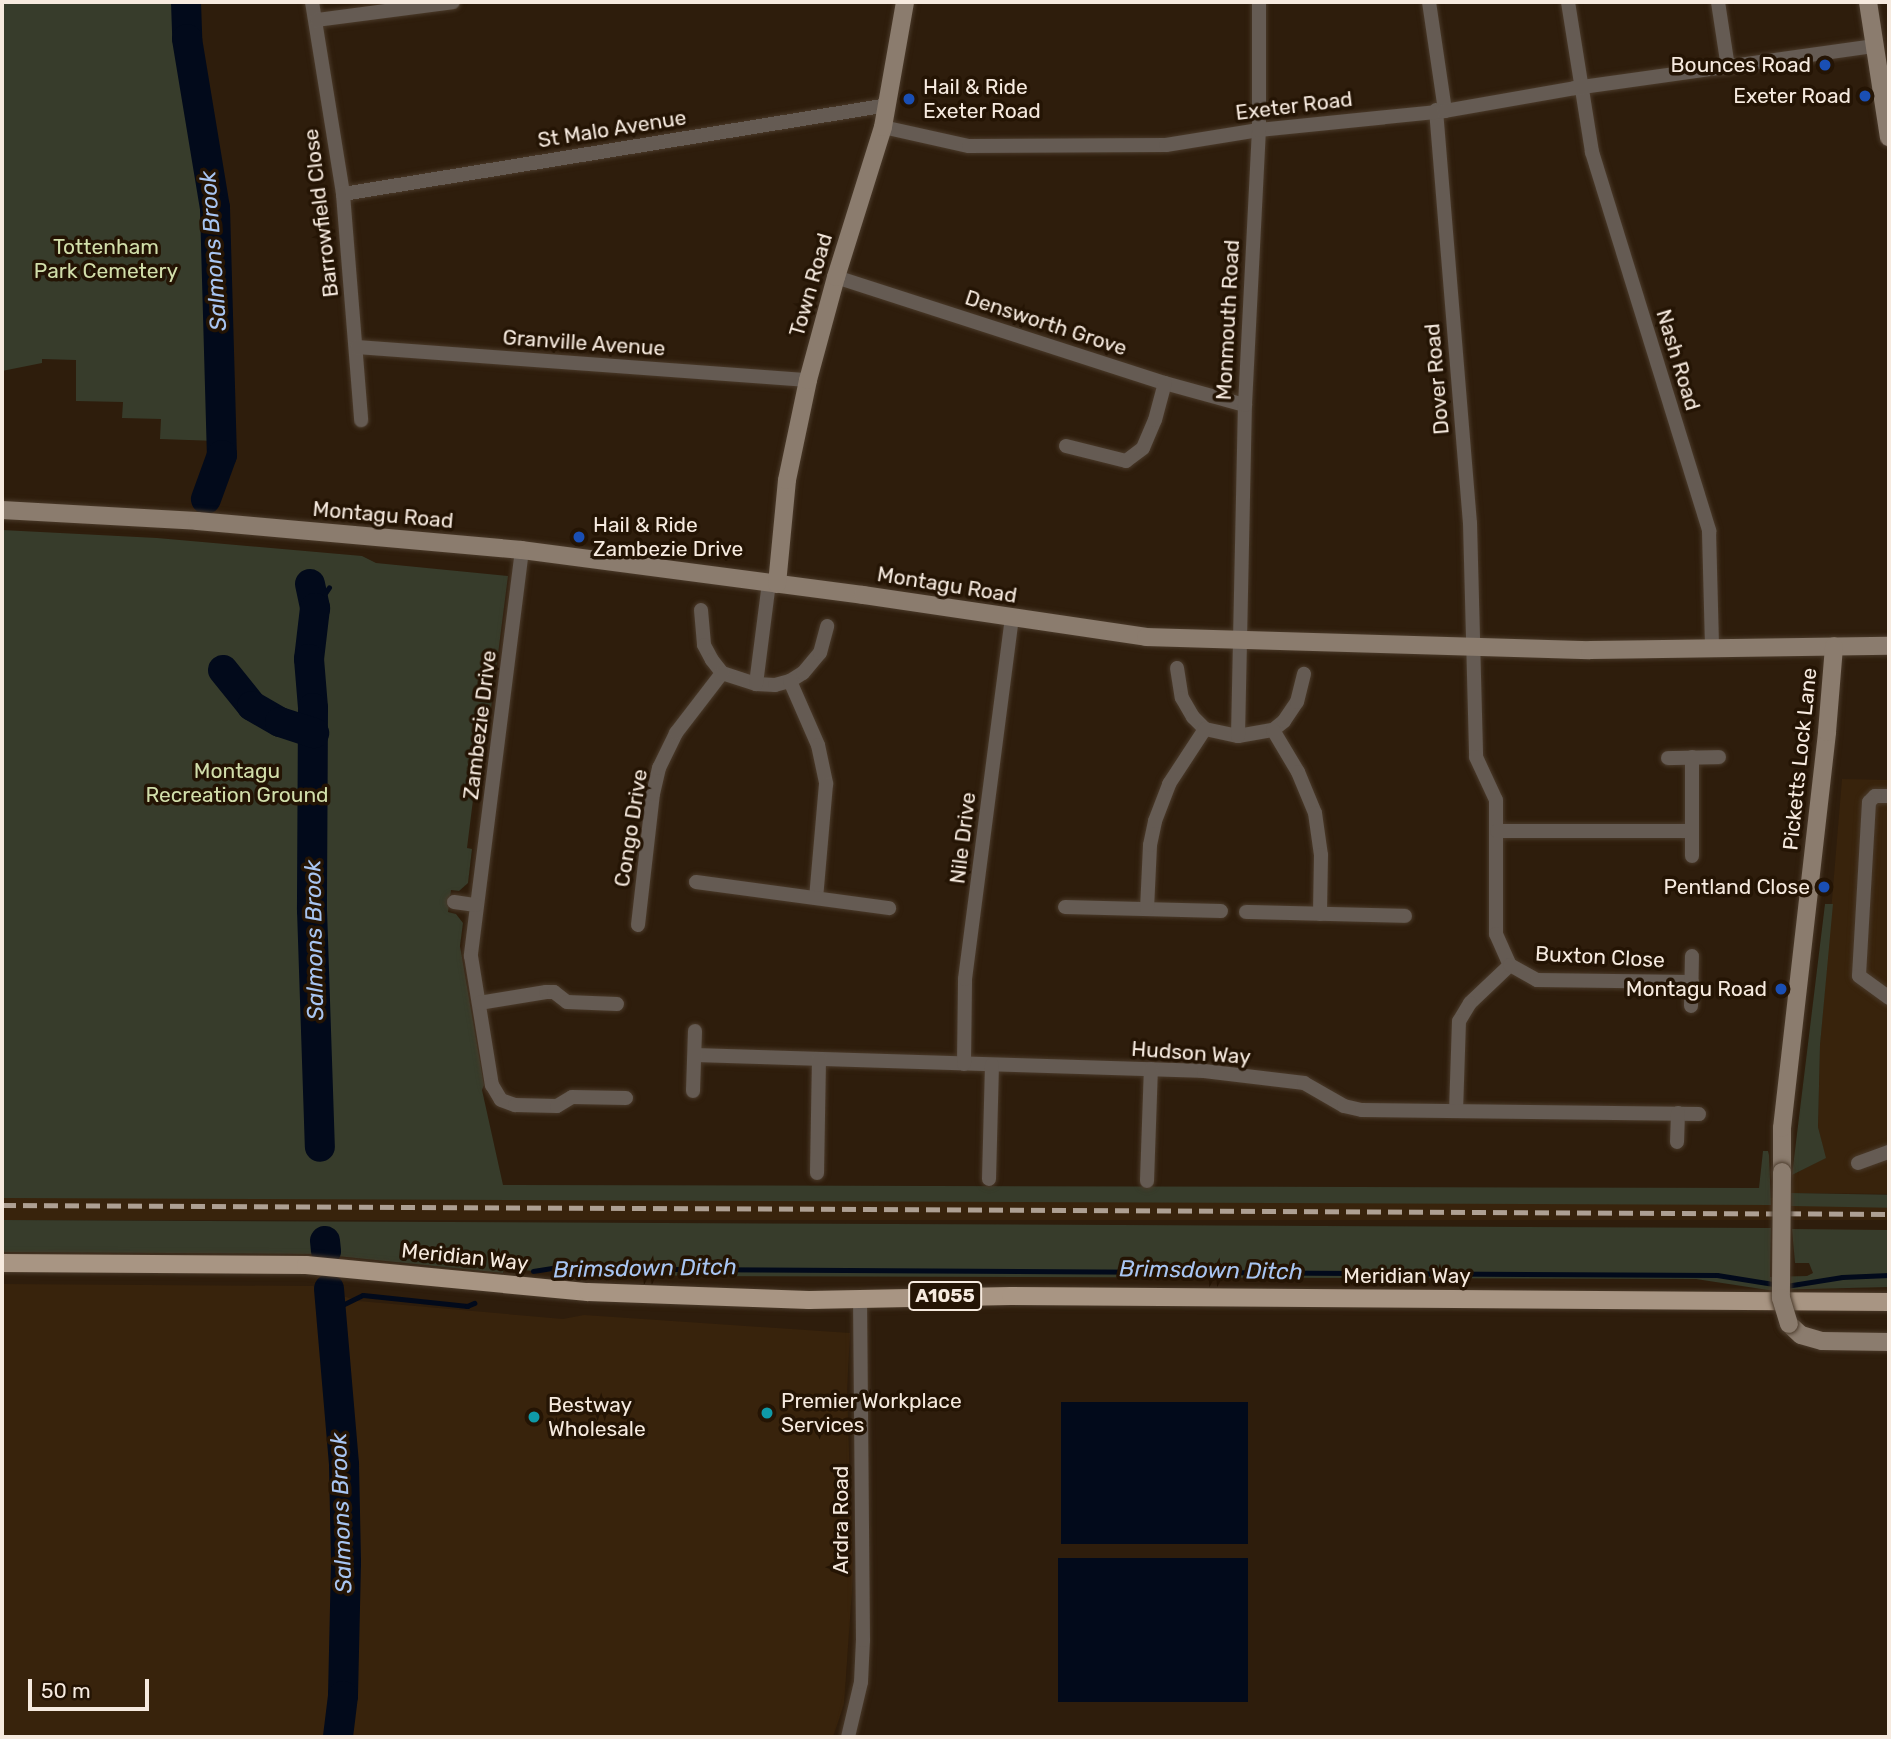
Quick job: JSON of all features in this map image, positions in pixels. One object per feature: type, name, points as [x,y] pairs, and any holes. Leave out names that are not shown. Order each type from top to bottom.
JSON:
[{"type":"main road","name":"Town Road","points":[[773,584],[787,480],[808,380],[836,277],[883,127],[905,2]]},
{"type":"main road","points":[[1868,2],[1889,137]]},
{"type":"main road","name":"Montagu Road","points":[[2,510],[197,521],[522,550],[1146,637],[1590,650],[1889,646]]},
{"type":"main road","name":"Picketts Lock Lane","points":[[1833,646],[1827,732],[1782,1128],[1781,1298],[1789,1324],[1801,1335],[1822,1341],[1889,1342]]},
{"type":"main road","name":"Meridian Way","points":[[2,1263],[306,1265],[588,1293],[860,1300],[1011,1296],[1889,1302]]},
{"type":"street","name":"Barrowfield Close","points":[[312,2],[343,194],[361,420]]},
{"type":"street","points":[[317,20],[453,2]]},
{"type":"street","name":"Monmouth Road","points":[[1238,736],[1245,405],[1259,130],[1259,2]]},
{"type":"street","name":"Dover Road","points":[[1429,2],[1441,110],[1470,523],[1476,762],[1496,800],[1496,934],[1510,965]]},
{"type":"street","name":"Nash Road","points":[[1568,2],[1592,152],[1709,531],[1712,648]]},
{"type":"street","points":[[1718,2],[1728,67]]},
{"type":"street","name":"Exeter Road","points":[[883,127],[969,146],[1166,145],[1259,130],[1441,110],[1875,46]]},
{"type":"street","name":"St Malo Avenue","points":[[343,194],[888,105]]},
{"type":"street","name":"Densworth Grove","points":[[836,277],[1164,383],[1245,405]]},
{"type":"street","name":"Granville Avenue","points":[[357,347],[808,380]]},
{"type":"street","points":[[1066,446],[1126,461],[1143,448],[1156,420],[1164,383]]},
{"type":"street","name":"Zambezie Drive","points":[[522,550],[471,956],[492,1085],[500,1100],[515,1105],[557,1106],[572,1097],[626,1098]]},
{"type":"street","points":[[755,684],[773,584]]},
{"type":"street","points":[[701,610],[704,645],[722,673],[755,684],[790,681],[811,666],[820,653],[827,625]]},
{"type":"street","name":"Nile Drive","points":[[964,1064],[965,979],[1012,618]]},
{"type":"street","points":[[1177,668],[1182,698],[1193,717],[1205,729],[1238,736],[1273,730],[1284,721],[1297,702],[1304,674]]},
{"type":"street","name":"Congo Drive","points":[[638,925],[653,794],[659,768],[676,733],[722,673]]},
{"type":"street","points":[[790,681],[818,745],[826,784],[816,898]]},
{"type":"street","points":[[1147,909],[1150,845],[1155,821],[1169,784],[1205,729]]},
{"type":"street","points":[[1273,730],[1298,772],[1315,813],[1321,855],[1321,914]]},
{"type":"street","points":[[1692,757],[1692,856]]},
{"type":"street","points":[[1668,758],[1719,757]]},
{"type":"street","points":[[1889,796],[1875,796],[1869,803],[1859,976],[1889,998]]},
{"type":"street","points":[[1497,831],[1692,831]]},
{"type":"street","points":[[696,883],[889,908]]},
{"type":"street","points":[[454,902],[476,905]]},
{"type":"street","points":[[1065,907],[1221,911]]},
{"type":"street","points":[[1246,912],[1405,916]]},
{"type":"street","name":"Buxton Close","points":[[1691,1006],[1692,956]]},
{"type":"street","points":[[1456,1111],[1459,1021],[1470,1003],[1510,965]]},
{"type":"street","name":"Buxton Close","points":[[1510,965],[1537,980],[1692,982]]},
{"type":"street","points":[[479,1003],[554,992],[567,1002],[617,1004]]},
{"type":"street","points":[[693,1091],[695,1031]]},
{"type":"street","name":"Hudson Way","points":[[695,1055],[1204,1071],[1304,1083],[1352,1109],[1699,1114]]},
{"type":"street","points":[[817,1173],[818,1059]]},
{"type":"street","points":[[989,1179],[992,1065]]},
{"type":"street","points":[[1147,1181],[1151,1069]]},
{"type":"street","points":[[1677,1142],[1678,1114]]},
{"type":"street","points":[[1858,1163],[1889,1152]]},
{"type":"street","name":"Ardra Road","points":[[848,1737],[861,1682],[863,1640],[860,1300]]},
{"type":"shaded area","points":[[1842,779],[1889,780],[1889,1194],[1791,1193],[1792,1175],[1825,1158],[1818,1127],[1820,1045]]},
{"type":"shaded area","points":[[2,1198],[1889,1198],[1889,1220],[2,1220]]},
{"type":"shaded area","points":[[2,1284],[313,1286],[358,1301],[563,1319],[584,1315],[850,1333],[847,1391],[853,1576],[844,1704],[833,1737],[2,1737]]},
{"type":"green space","name":"Tottenham Park Cemetery","points":[[2,2],[182,2],[183,40],[210,206],[217,441],[160,439],[161,419],[122,418],[123,402],[76,401],[76,360],[42,359],[42,363],[2,371]]},
{"type":"green space","name":"Montagu Recreation Ground","points":[[2,530],[157,538],[362,556],[376,563],[508,576],[482,779],[475,784],[467,848],[472,849],[468,883],[459,891],[451,890],[448,912],[456,914],[463,923],[460,946],[484,1085],[482,1090],[503,1185],[1759,1188],[1763,1151],[1768,1151],[1771,1205],[2,1198]]},
{"type":"green space","points":[[1825,904],[1833,904],[1820,1045],[1818,1127],[1826,1158],[1792,1175]]},
{"type":"green space","points":[[1791,1193],[1889,1195],[1889,1208],[1791,1206]]},
{"type":"green space","points":[[2,1220],[1771,1228],[1770,1277],[1807,1276],[1813,1273],[1809,1263],[1795,1263],[1792,1229],[1889,1230],[1889,1287],[1768,1290],[1696,1279],[684,1276],[562,1270],[543,1272],[504,1268],[503,1273],[317,1254],[2,1252]]},
{"type":"water","points":[[1061,1402],[1248,1402],[1248,1544],[1061,1544]]},
{"type":"water","points":[[1058,1558],[1248,1558],[1248,1702],[1058,1702]]},
{"type":"waterway","name":"Salmons Brook","points":[[186,2],[187,39],[215,208],[222,455],[206,499]]},
{"type":"waterway","name":"Salmons Brook","points":[[310,584],[315,608],[309,659],[313,708],[312,910],[320,1147]]},
{"type":"waterway","points":[[315,608],[329,587]]},
{"type":"waterway","name":"Salmons Brook","points":[[223,670],[252,706],[280,722],[314,733]]},
{"type":"waterway","name":"Salmons Brook","points":[[325,1241],[326,1251]]},
{"type":"waterway","name":"Brimsdown Ditch","points":[[533,1271],[570,1265],[667,1269],[1717,1275],[1786,1286],[1842,1277],[1889,1275]]},
{"type":"waterway","name":"Salmons Brook","points":[[329,1289],[344,1465],[346,1563],[343,1696],[338,1737]]},
{"type":"waterway","name":"Brimsdown Ditch","points":[[332,1310],[363,1295],[467,1306],[474,1303]]},
{"type":"railway","points":[[2,1205],[1889,1214]]},
{"type":"place","name":"Bounces Road","points":[[1825,65]]},
{"type":"place","name":"Exeter Road","points":[[1865,96]]},
{"type":"place","name":"Hail & Ride Exeter Road","points":[[909,99]]},
{"type":"place","name":"Hail & Ride Zambezie Drive","points":[[579,537]]},
{"type":"place","name":"Pentland Close","points":[[1824,887]]},
{"type":"place","name":"Montagu Road","points":[[1781,989]]},
{"type":"place","name":"Premier Workplace Services","points":[[767,1413]]},
{"type":"place","name":"Bestway Wholesale","points":[[534,1417]]}]
